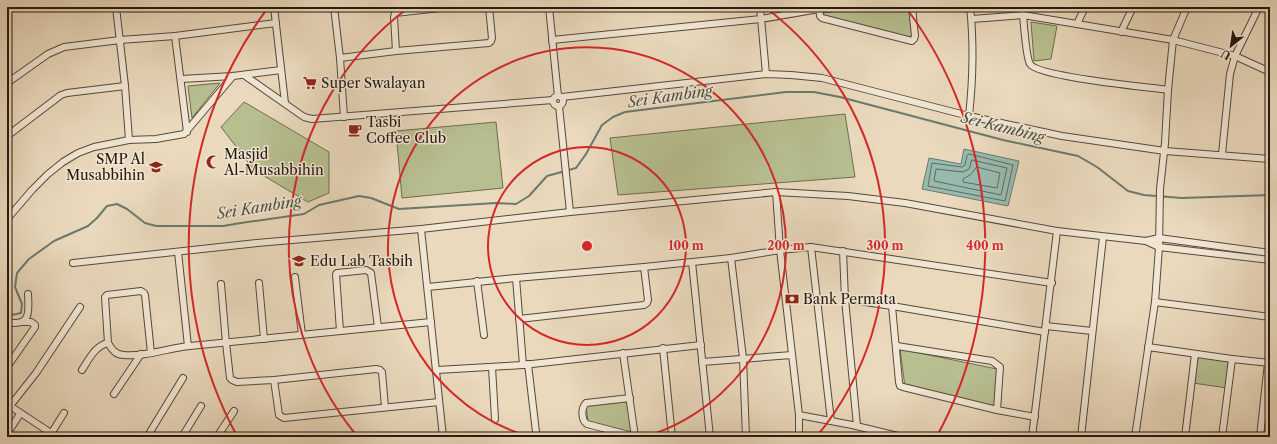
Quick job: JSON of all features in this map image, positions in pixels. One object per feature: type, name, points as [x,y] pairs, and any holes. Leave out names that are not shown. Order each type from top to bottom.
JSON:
[{"type":"street","points":[[116,7],[125,86],[129,140]]},
{"type":"street","points":[[274,7],[285,103]]},
{"type":"street","points":[[334,7],[340,58],[344,117]]},
{"type":"street","points":[[396,51],[395,13],[449,7]]},
{"type":"street","points":[[340,58],[396,51],[489,43],[492,38],[489,7]]},
{"type":"street","points":[[549,7],[558,98],[554,104],[559,106]]},
{"type":"street","points":[[760,7],[766,74]]},
{"type":"street","points":[[552,40],[761,19],[819,8],[857,7]]},
{"type":"street","points":[[819,8],[820,16],[822,18],[912,41],[915,36],[912,7]]},
{"type":"street","points":[[969,116],[973,74],[972,19],[970,7]]},
{"type":"street","points":[[1077,24],[1084,7]]},
{"type":"street","points":[[1121,32],[1133,7]]},
{"type":"street","points":[[1135,437],[1155,302],[1159,247],[1160,189],[1165,151],[1168,90],[1173,40],[1187,7]]},
{"type":"street","points":[[1222,154],[1230,74],[1235,56],[1259,7]]},
{"type":"street","points":[[972,19],[1023,15],[1173,40],[1235,56],[1270,72]]},
{"type":"street","points":[[1023,15],[1028,56],[1030,63],[1034,68],[1062,75],[1168,90]]},
{"type":"street","points":[[7,83],[59,48],[120,40],[175,36],[276,23]]},
{"type":"street","points":[[175,36],[187,132]]},
{"type":"street","points":[[181,79],[233,76],[281,70]]},
{"type":"street","points":[[244,75],[308,118],[344,117],[558,98],[766,74],[822,78],[969,116],[1062,136],[1165,151],[1270,158]]},
{"type":"street","points":[[7,219],[48,174],[63,162],[78,153],[94,147],[129,140],[156,139],[182,135],[187,132],[233,76]]},
{"type":"street","points":[[7,136],[61,95],[125,86]]},
{"type":"street","points":[[558,98],[563,100],[563,104],[559,106]]},
{"type":"street","points":[[559,106],[570,212]]},
{"type":"street","points":[[776,192],[780,250],[799,415],[799,437]]},
{"type":"street","points":[[73,263],[257,243],[421,229],[570,212],[776,192],[848,196],[905,203],[1057,232],[1146,240],[1159,238],[1270,253]]},
{"type":"street","points":[[421,229],[444,437]]},
{"type":"street","points":[[1032,437],[1052,283],[1057,232]]},
{"type":"street","points":[[1081,437],[1103,237]]},
{"type":"street","points":[[1146,240],[1159,247],[1270,260]]},
{"type":"street","points":[[428,287],[478,281],[644,268],[731,258],[780,250],[811,248],[843,251],[1052,283]]},
{"type":"street","points":[[811,248],[831,421]]},
{"type":"street","points":[[1239,257],[1240,249]]},
{"type":"street","points":[[843,251],[845,299],[857,426]]},
{"type":"street","points":[[178,252],[188,346]]},
{"type":"street","points":[[731,258],[743,358],[746,437]]},
{"type":"street","points":[[692,262],[710,437]]},
{"type":"street","points":[[519,319],[644,305],[648,300],[644,268]]},
{"type":"street","points":[[340,331],[337,273],[366,270],[371,272],[378,327]]},
{"type":"street","points":[[295,277],[302,335]]},
{"type":"street","points":[[516,278],[519,319],[536,432]]},
{"type":"street","points":[[478,281],[484,335]]},
{"type":"street","points":[[259,283],[264,339]]},
{"type":"street","points":[[221,284],[230,378],[232,380],[236,382],[274,380],[378,369],[382,372],[385,407]]},
{"type":"street","points":[[151,353],[144,293],[141,291],[107,295],[105,297],[108,343],[112,350],[119,355],[124,356],[151,353],[188,346],[431,322]]},
{"type":"street","points":[[23,322],[28,316],[28,294]]},
{"type":"street","points":[[845,299],[1045,332]]},
{"type":"street","points":[[1155,302],[1270,317]]},
{"type":"street","points":[[892,306],[900,386],[997,410],[1035,417]]},
{"type":"street","points":[[64,414],[52,436],[9,405],[36,373],[80,307]]},
{"type":"street","points":[[7,322],[17,324],[23,322],[32,323],[35,325],[7,367]]},
{"type":"street","points":[[1046,326],[1092,331]]},
{"type":"street","points":[[82,370],[98,347],[108,343]]},
{"type":"street","points":[[437,370],[526,364],[701,344]]},
{"type":"street","points":[[897,346],[992,361],[998,364],[1000,367],[997,410]]},
{"type":"street","points":[[1148,347],[1269,363],[1260,437]]},
{"type":"street","points":[[663,348],[672,437]]},
{"type":"street","points":[[624,353],[636,437],[584,422],[583,407],[586,403],[630,398]]},
{"type":"street","points":[[114,394],[141,354]]},
{"type":"street","points":[[1185,437],[1195,354]]},
{"type":"street","points":[[702,362],[792,355]]},
{"type":"street","points":[[1222,437],[1232,359]]},
{"type":"street","points":[[492,367],[495,419]]},
{"type":"street","points":[[147,437],[183,378]]},
{"type":"street","points":[[274,380],[279,415],[282,417],[439,402]]},
{"type":"street","points":[[182,437],[202,406]]},
{"type":"street","points":[[217,437],[234,411]]},
{"type":"street","points":[[7,434],[20,414]]},
{"type":"street","points":[[799,415],[857,426],[902,437]]},
{"type":"green space","points":[[910,7],[913,40],[820,16],[820,9]]},
{"type":"green space","points":[[1031,22],[1057,26],[1051,59],[1034,61]]},
{"type":"green space","points":[[220,83],[192,118],[188,86]]},
{"type":"green space","points":[[244,102],[329,152],[329,193],[308,202],[254,170],[221,127]]},
{"type":"green space","points":[[845,114],[855,177],[618,195],[610,138]]},
{"type":"green space","points":[[496,122],[503,188],[402,198],[396,131]]},
{"type":"green space","points":[[900,349],[997,369],[995,408],[905,387]]},
{"type":"green space","points":[[1197,357],[1229,360],[1227,388],[1193,383]]},
{"type":"green space","points":[[629,398],[635,436],[588,423],[586,404]]},
{"type":"water","points":[[964,149],[1019,161],[1008,206],[922,189],[929,158],[961,164]]},
{"type":"waterway","name":"Sei Kambing","points":[[7,316],[21,313],[22,304],[15,287],[17,273],[29,259],[54,241],[88,226],[107,206],[117,204],[127,209],[145,223],[156,226],[223,226],[304,214],[319,205],[359,196],[371,198],[399,209],[496,203],[516,204],[529,196],[547,176],[576,168],[586,154],[602,125],[613,117],[625,112],[786,92],[814,92],[840,97],[1003,140],[1078,156],[1097,167],[1128,191],[1144,195],[1182,198],[1270,195]]},
{"type":"place","name":"Super Swalayan","points":[[310,83]]},
{"type":"place","name":"Tasbi Coffee Club","points":[[355,130]]},
{"type":"place","name":"Masjid Al-Musabbihin","points":[[213,162]]},
{"type":"place","name":"SMP Al Musabbihin","points":[[156,167]]},
{"type":"place","name":"Edu Lab Tasbih","points":[[299,261]]},
{"type":"place","name":"Bank Permata","points":[[792,299]]}]
